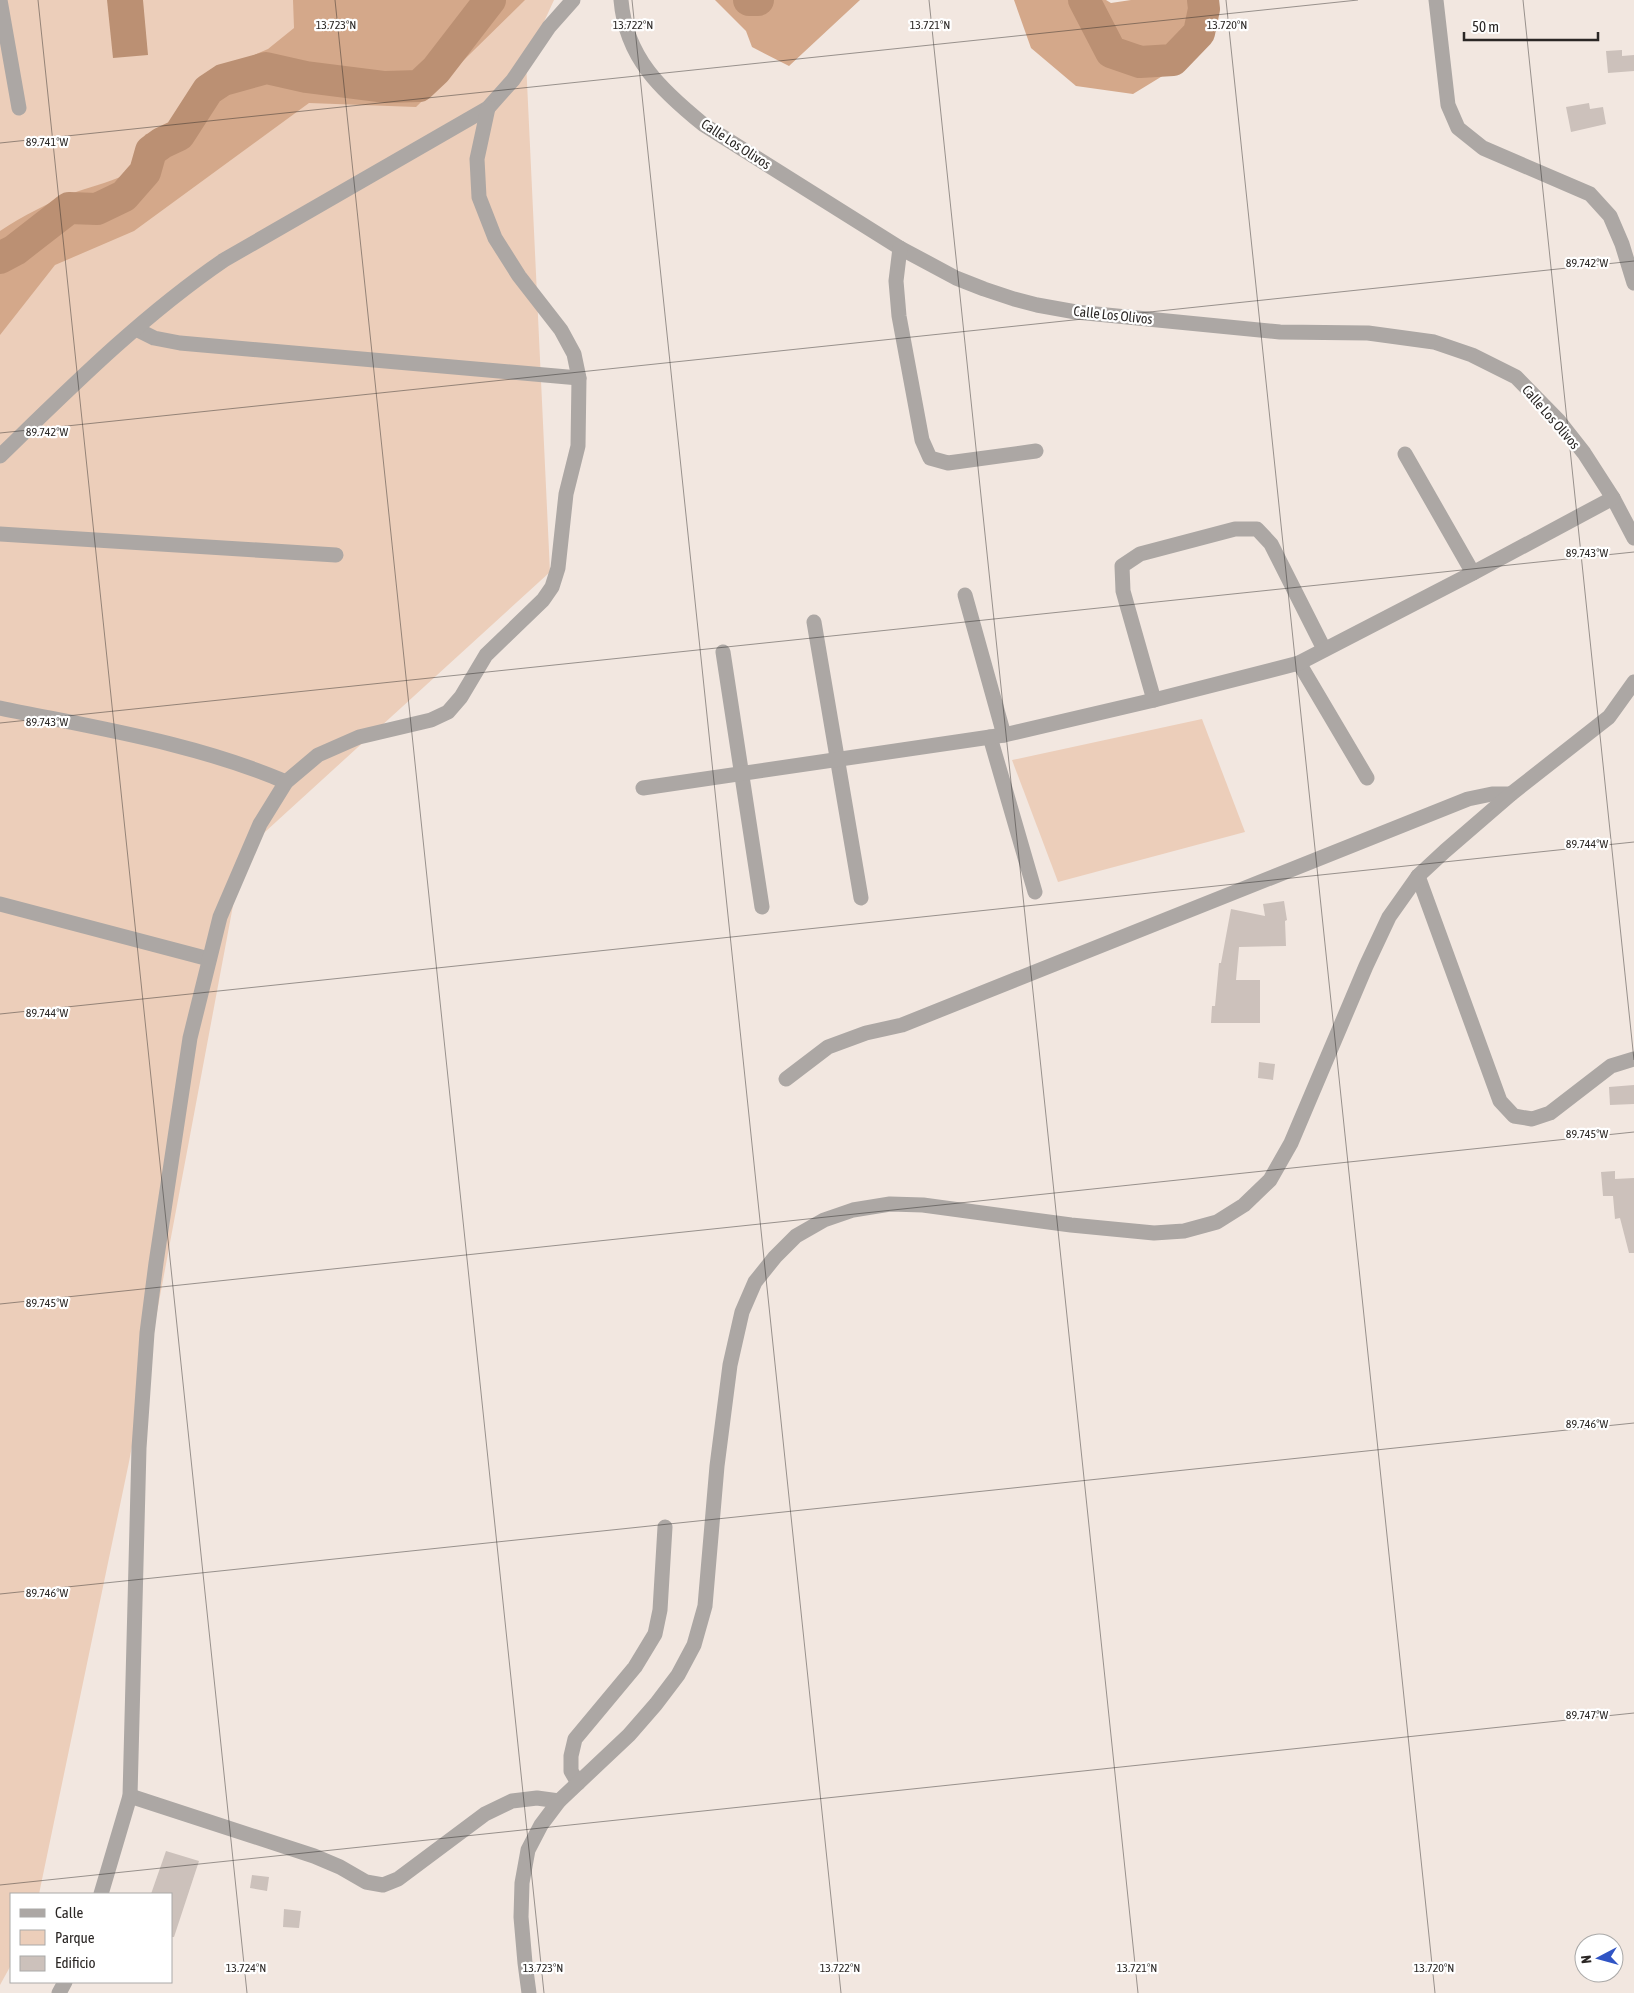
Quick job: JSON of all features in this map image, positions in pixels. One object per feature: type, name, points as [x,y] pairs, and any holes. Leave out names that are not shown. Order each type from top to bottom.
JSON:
[{"type":"street","points":[[0,0],[19,108]]},
{"type":"street","points":[[0,456],[136,329],[185,287],[224,260],[488,108],[513,80],[549,27],[573,0]]},
{"type":"street","name":"Calle Los Olivos","points":[[621,0],[622,13],[630,41],[648,73],[675,101],[704,124],[900,248],[956,278],[984,289],[1037,305],[1076,312],[1280,332],[1368,333],[1434,342],[1472,355],[1516,377],[1530,389],[1558,420],[1584,453],[1613,498],[1634,538]]},
{"type":"street","points":[[1436,0],[1448,105],[1458,128],[1483,148],[1590,194],[1610,216],[1622,244],[1634,283]]},
{"type":"street","points":[[101,1893],[130,1796],[139,1448],[147,1333],[190,1038],[220,916],[260,824],[286,782],[318,755],[359,737],[431,720],[448,712],[461,697],[486,655],[543,600],[552,587],[558,568],[566,494],[578,446],[579,378],[574,354],[561,330],[519,276],[495,238],[479,198],[477,159],[488,108]]},
{"type":"street","points":[[900,248],[896,280],[899,316],[922,440],[930,458],[948,463],[1036,451]]},
{"type":"street","points":[[136,329],[154,338],[180,343],[579,378]]},
{"type":"street","points":[[1405,454],[1473,573]]},
{"type":"street","points":[[643,788],[997,736],[1154,700],[1299,663],[1613,498]]},
{"type":"street","points":[[1154,700],[1123,591],[1122,566],[1140,554],[1235,528],[1257,529],[1271,544],[1324,649]]},
{"type":"street","points":[[0,534],[336,555]]},
{"type":"street","points":[[965,595],[1035,892]]},
{"type":"street","points":[[814,622],[861,898]]},
{"type":"street","points":[[723,652],[762,908]]},
{"type":"street","points":[[1299,663],[1367,778]]},
{"type":"street","points":[[529,1993],[524,1963],[521,1918],[522,1883],[528,1850],[542,1825],[560,1801],[629,1735],[656,1704],[678,1674],[694,1645],[705,1606],[717,1466],[730,1365],[742,1312],[755,1282],[775,1257],[796,1236],[824,1220],[853,1210],[890,1204],[923,1205],[1070,1225],[1154,1233],[1184,1232],[1217,1222],[1244,1205],[1270,1180],[1291,1143],[1370,958],[1390,917],[1418,876],[1444,850],[1511,794],[1609,717],[1634,682]]},
{"type":"street","points":[[0,708],[197,749],[250,766],[286,782]]},
{"type":"street","points":[[786,1079],[828,1047],[866,1033],[902,1025],[1468,799],[1492,794],[1511,794]]},
{"type":"street","points":[[1418,876],[1500,1101],[1514,1116],[1532,1119],[1550,1113],[1611,1066],[1634,1059]]},
{"type":"street","points":[[0,904],[209,960]]},
{"type":"street","points":[[578,1783],[572,1771],[571,1756],[575,1739],[635,1668],[655,1634],[660,1610],[665,1527]]},
{"type":"street","points":[[130,1796],[314,1856],[340,1867],[366,1882],[383,1885],[398,1879],[485,1814],[512,1800],[537,1798],[560,1801]]},
{"type":"green space","points":[[0,0],[554,0],[526,61],[550,572],[243,852],[129,1462],[39,1893],[10,1893],[10,1967],[0,1985]]},
{"type":"green space","points":[[1202,719],[1245,832],[1058,882],[1012,760]]},
{"type":"shaded area","points":[[107,0],[143,0],[148,55],[113,58]]},
{"type":"shaded area","points":[[293,0],[525,0],[416,107],[309,103],[134,231],[55,265],[0,335],[0,231],[56,200],[133,171],[136,147],[146,134],[173,131],[201,86],[231,65],[268,49],[294,28]]},
{"type":"shaded area","points":[[715,0],[860,0],[789,66],[752,47],[746,31]]},
{"type":"shaded area","points":[[1014,0],[1106,0],[1111,3],[1131,0],[1216,0],[1209,33],[1169,72],[1133,94],[1076,86],[1031,48]]},
{"type":"building","points":[[1622,50],[1622,56],[1634,55],[1634,71],[1608,73],[1606,51]]},
{"type":"building","points":[[1589,103],[1590,109],[1603,107],[1606,124],[1571,132],[1566,107]]},
{"type":"building","points":[[1284,901],[1287,920],[1285,921],[1286,946],[1239,947],[1236,980],[1260,980],[1260,1023],[1211,1023],[1212,1006],[1215,1006],[1219,963],[1221,963],[1231,909],[1265,916],[1263,904]]},
{"type":"building","points":[[1259,1062],[1275,1064],[1273,1080],[1258,1078]]},
{"type":"building","points":[[1634,1085],[1634,1104],[1610,1105],[1609,1087]]},
{"type":"building","points":[[1615,1171],[1615,1179],[1634,1178],[1634,1253],[1629,1253],[1620,1218],[1615,1219],[1613,1196],[1603,1196],[1601,1172]]},
{"type":"building","points":[[166,1851],[199,1861],[174,1937],[172,1937],[172,1893],[151,1893]]},
{"type":"building","points":[[252,1875],[269,1877],[267,1891],[250,1888]]},
{"type":"building","points":[[284,1909],[301,1911],[299,1928],[283,1927]]},
{"type":"waterway","points":[[0,258],[15,250],[69,208],[97,209],[124,196],[145,172],[151,151],[179,135],[208,90],[223,80],[266,68],[306,77],[385,87],[419,86],[436,70],[490,0]]},
{"type":"waterway","points":[[749,0],[758,0]]},
{"type":"waterway","points":[[1084,0],[1111,52],[1140,62],[1173,60],[1199,33],[1204,9],[1203,0]]}]
